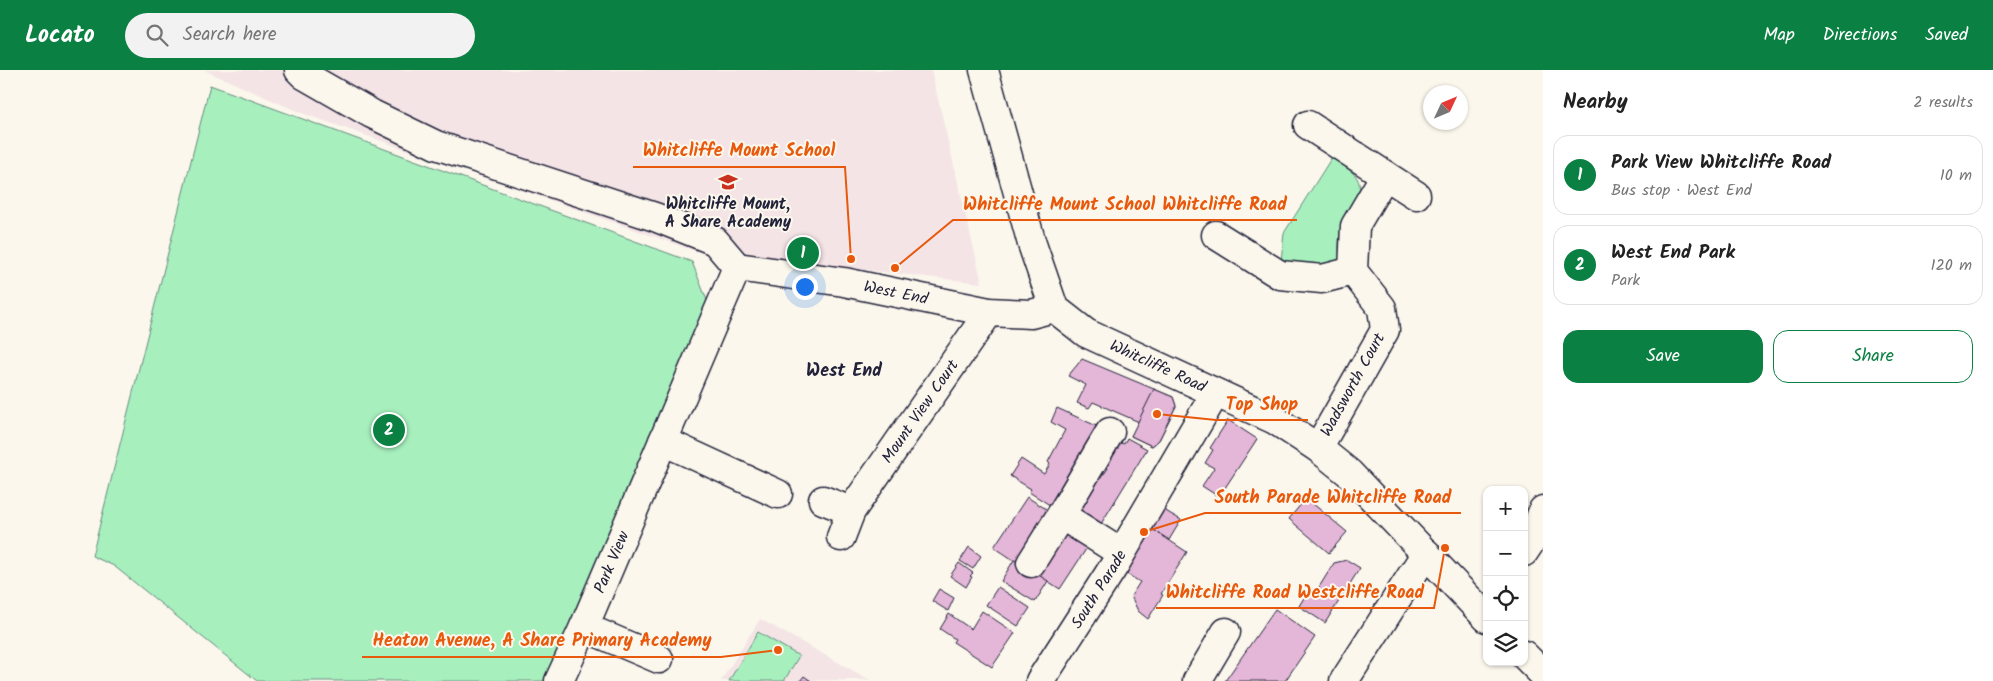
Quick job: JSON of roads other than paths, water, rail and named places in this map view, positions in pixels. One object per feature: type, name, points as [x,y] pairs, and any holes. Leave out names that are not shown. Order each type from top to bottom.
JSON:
[{"type":"street","points":[[299,70],[304,75],[372,114],[436,145],[656,217],[715,241],[737,267]]},
{"type":"street","points":[[984,70],[1032,244],[1054,308]]},
{"type":"street","points":[[1308,125],[1416,195]]},
{"type":"street","points":[[1216,235],[1280,275],[1322,279],[1353,271],[1355,226],[1385,175]]},
{"type":"street","name":"West End","points":[[737,267],[844,282],[989,312],[1031,314],[1054,308]]},
{"type":"street","name":"Park View","points":[[559,681],[584,627],[737,267]]},
{"type":"street","name":"Wadsworth Court","points":[[1318,448],[1385,330],[1382,308],[1353,271]]},
{"type":"street","name":"Whitcliffe Road","points":[[1054,308],[1086,333],[1275,420],[1318,448],[1349,473],[1426,554],[1483,607]]},
{"type":"street","name":"Mount View Court","points":[[842,537],[851,511],[989,312]]},
{"type":"street","name":"South Parade","points":[[1040,681],[1121,553],[1215,394]]},
{"type":"street","points":[[1031,563],[1110,432]]},
{"type":"street","points":[[663,441],[778,494]]},
{"type":"street","points":[[823,500],[851,511]]},
{"type":"street","points":[[1528,546],[1543,510]]},
{"type":"street","points":[[1061,515],[1121,553]]},
{"type":"street","points":[[1344,681],[1426,554]]},
{"type":"street","points":[[584,627],[659,659]]},
{"type":"street","points":[[1197,681],[1226,632]]},
{"type":"street","points":[[1528,659],[1543,674]]},
{"type":"place","name":"Whitcliffe Mount, A Share Academy","points":[[728,182]]},
{"type":"place","name":"Park View Whitcliffe Road","points":[[803,253]]},
{"type":"place","name":"Whitcliffe Mount School","points":[[851,259]]},
{"type":"place","name":"Whitcliffe Mount School Whitcliffe Road","points":[[895,268]]},
{"type":"place","name":"Top Shop","points":[[1157,414]]},
{"type":"place","name":"West End Park","points":[[389,430]]},
{"type":"place","name":"South Parade Whitcliffe Road","points":[[1144,532]]},
{"type":"place","name":"Whitcliffe Road Westcliffe Road","points":[[1445,548]]},
{"type":"place","name":"Heaton Avenue, A Share Primary Academy","points":[[778,650]]},
{"type":"district","name":"West End","points":[[844,371]]}]
